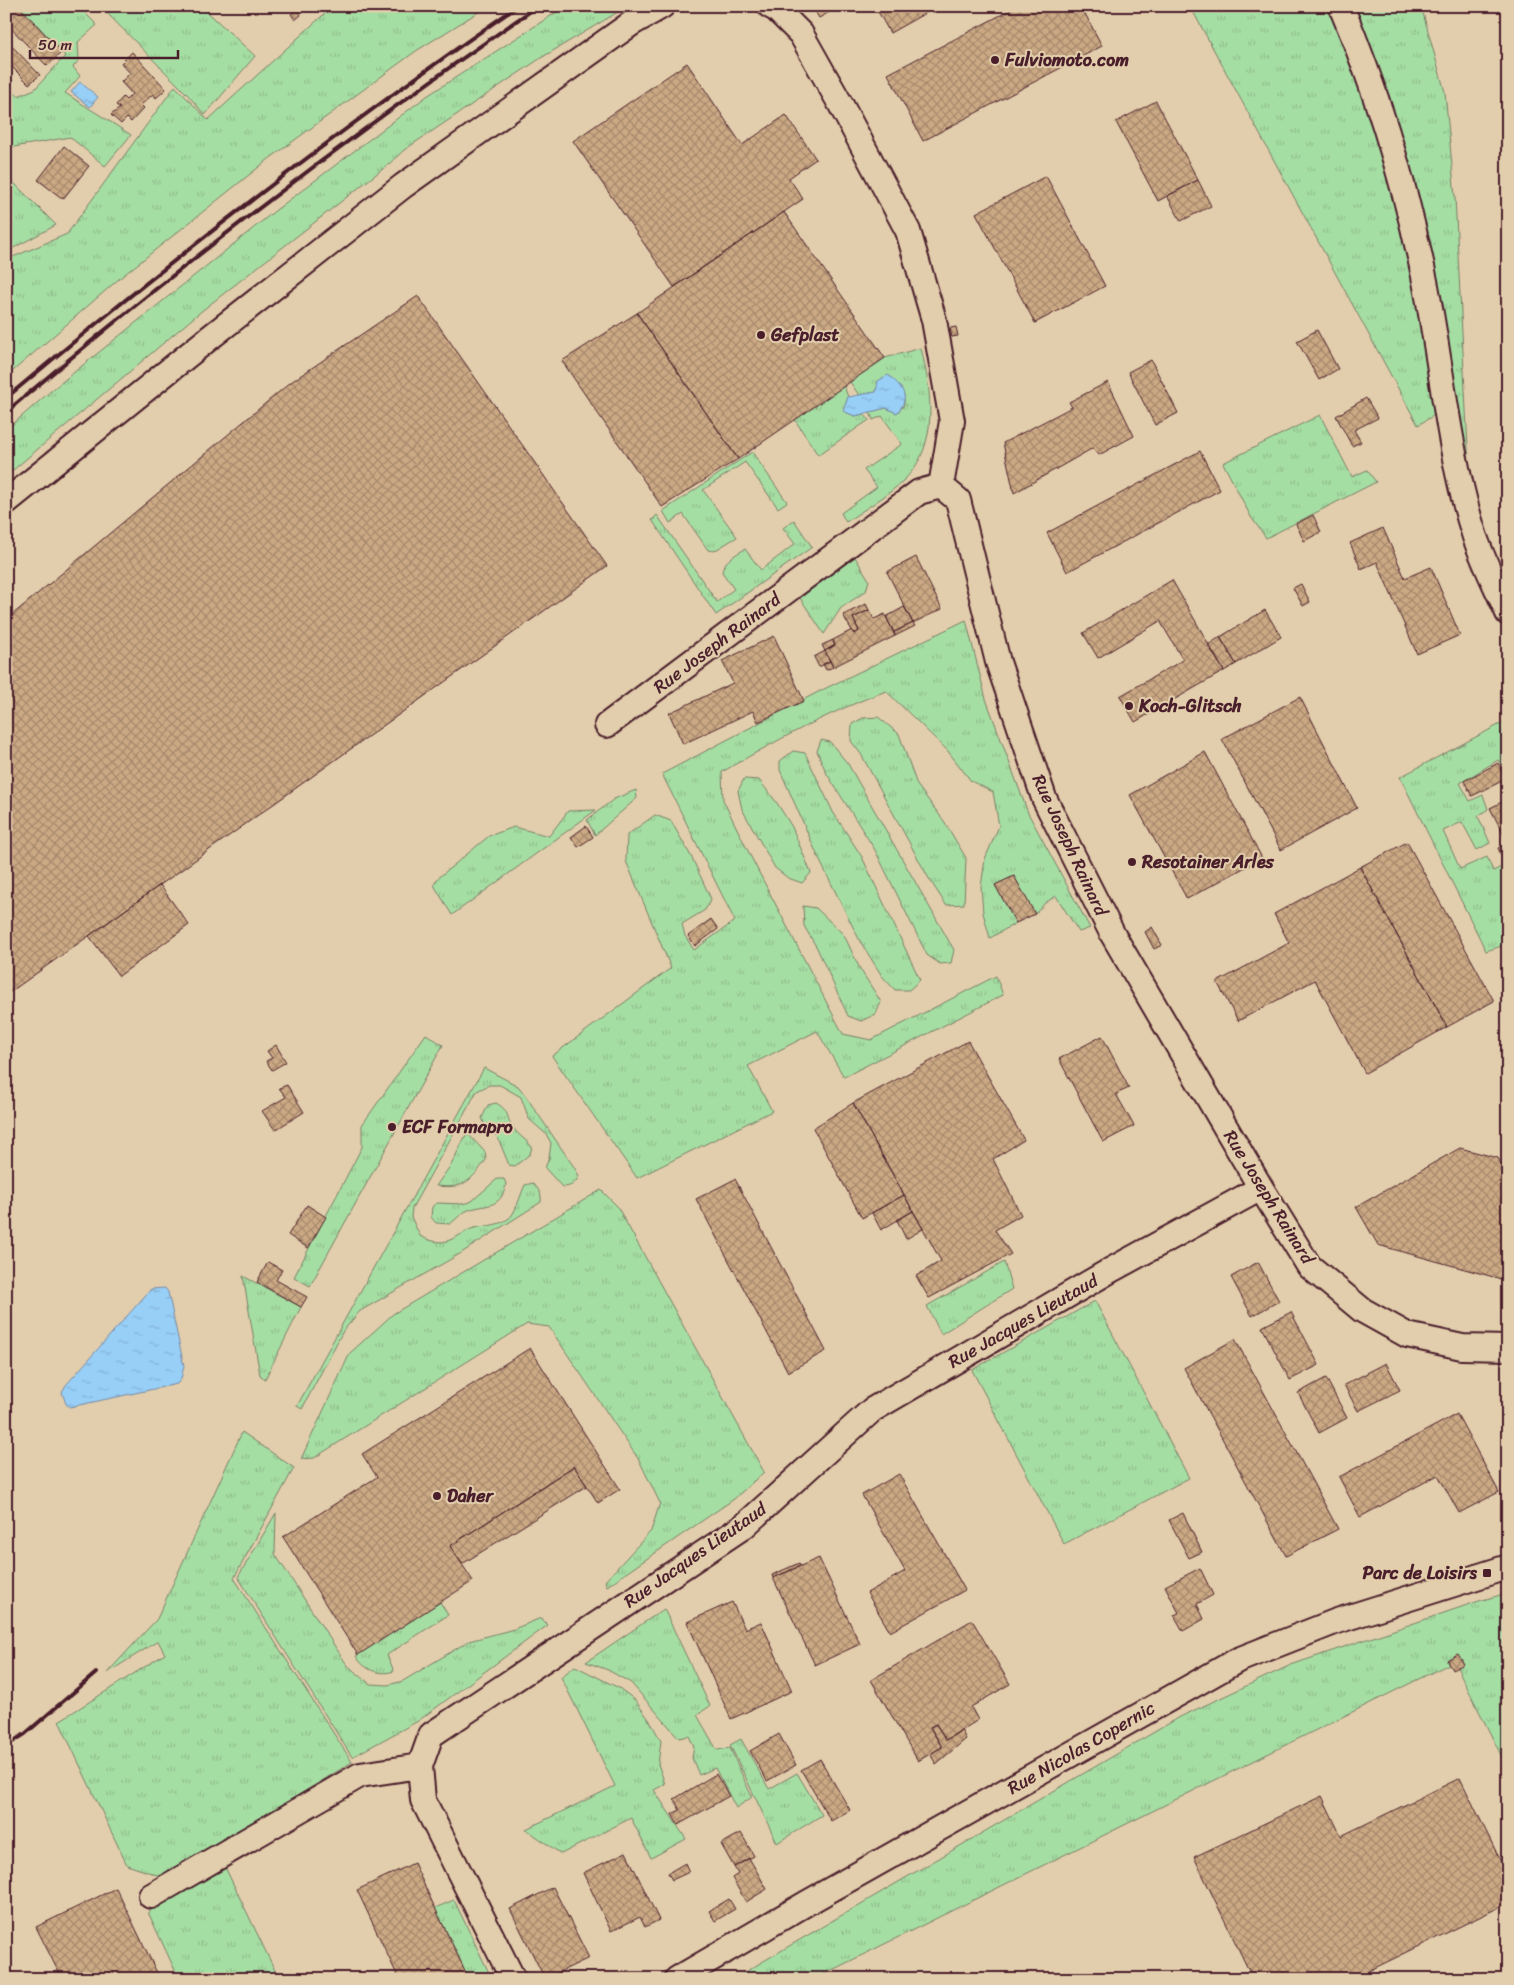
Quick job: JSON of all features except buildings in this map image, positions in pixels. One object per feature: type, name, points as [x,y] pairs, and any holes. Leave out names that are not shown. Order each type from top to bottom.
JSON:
[{"type":"street","points":[[6,502],[208,339],[403,186],[632,24],[662,6]]},
{"type":"street","points":[[770,6],[776,9],[801,34],[908,231],[934,320],[952,421],[941,486]]},
{"type":"street","points":[[1341,6],[1358,44],[1395,162],[1424,279],[1463,494],[1476,538],[1508,613]]},
{"type":"street","name":"Rue Joseph Rainard","points":[[607,725],[918,492],[941,486],[958,500],[998,662],[1044,798],[1113,934],[1261,1188],[1309,1266],[1362,1310],[1407,1335],[1462,1346],[1508,1348]]},
{"type":"street","name":"Rue Jacques Lieutaud","points":[[513,1979],[423,1800],[420,1766],[431,1735],[744,1526],[872,1410],[1110,1270],[1261,1188]]},
{"type":"street","name":"Rue Nicolas Copernic","points":[[676,1979],[1238,1660],[1337,1621],[1508,1567]]},
{"type":"street","points":[[151,1896],[360,1775],[420,1766]]},
{"type":"green space","points":[[19,6],[78,6],[97,25],[78,42],[79,60],[73,67],[80,76],[65,93],[131,135],[105,166],[70,137],[14,147],[6,144],[6,85],[18,96],[35,89],[65,56]]},
{"type":"green space","points":[[100,6],[201,6],[255,56],[205,115],[187,94]]},
{"type":"green space","points":[[333,6],[488,6],[416,51],[269,159],[120,278],[6,377],[6,260],[67,234],[175,86],[208,120]]},
{"type":"green space","points":[[566,6],[628,6],[541,58],[404,150],[389,164],[199,313],[6,476],[6,430],[52,390],[276,210],[427,96]]},
{"type":"green space","points":[[1190,6],[1332,6],[1386,164],[1413,268],[1441,411],[1418,425]]},
{"type":"green space","points":[[1349,6],[1421,6],[1445,92],[1455,197],[1470,487]]},
{"type":"green space","points":[[6,175],[56,225],[6,252]]},
{"type":"green space","points":[[921,348],[930,399],[928,434],[924,450],[916,465],[905,479],[885,496],[846,522],[841,513],[877,487],[864,470],[902,444],[882,416],[873,420],[870,412],[886,408],[897,413],[904,405],[904,394],[876,392],[859,395],[850,382],[885,358]]},
{"type":"green space","points":[[844,386],[848,397],[843,411],[855,416],[864,414],[869,420],[818,455],[795,420]]},
{"type":"green space","points":[[1320,415],[1352,477],[1367,470],[1376,482],[1266,538],[1251,517],[1223,463]]},
{"type":"green space","points":[[752,452],[787,502],[778,508],[745,462],[703,490],[737,537],[714,551],[708,550],[683,514],[670,523],[663,511]]},
{"type":"green space","points":[[657,515],[717,602],[734,589],[722,572],[725,564],[745,549],[761,570],[795,544],[783,528],[794,520],[812,547],[716,615],[652,520]]},
{"type":"green space","points":[[855,557],[869,580],[866,591],[841,608],[824,634],[800,598]]},
{"type":"green space","points":[[966,620],[986,699],[1028,813],[1090,928],[1079,932],[1056,896],[1045,903],[1035,914],[1014,876],[995,885],[1016,923],[990,938],[983,913],[981,887],[985,859],[999,826],[993,792],[971,781],[947,750],[886,691],[823,718],[762,749],[722,772],[723,800],[843,1034],[871,1040],[996,976],[1003,995],[844,1077],[817,1031],[748,1066],[772,1111],[637,1178],[552,1056],[671,968],[626,861],[627,835],[655,815],[671,821],[692,858],[711,899],[705,910],[682,924],[685,936],[694,950],[735,921],[662,774],[820,691]]},
{"type":"green space","points":[[878,717],[899,734],[917,785],[944,821],[966,858],[964,904],[946,905],[928,877],[861,754],[851,741],[852,724],[863,718]]},
{"type":"green space","points":[[1508,720],[1508,774],[1498,760],[1460,783],[1470,801],[1483,795],[1488,809],[1478,816],[1490,843],[1477,850],[1462,822],[1443,831],[1460,869],[1487,857],[1493,871],[1508,864],[1508,944],[1486,951],[1400,777]]},
{"type":"green space","points":[[821,740],[830,742],[848,764],[954,950],[951,963],[940,964],[927,955],[875,850],[827,774],[817,751]]},
{"type":"green space","points":[[793,751],[805,753],[833,812],[862,857],[920,980],[909,990],[895,990],[882,976],[860,941],[819,859],[780,770],[780,761]]},
{"type":"green space","points":[[744,779],[759,780],[777,803],[792,827],[811,873],[802,883],[788,878],[775,868],[742,809],[738,791]]},
{"type":"green space","points":[[636,790],[637,798],[595,835],[587,820],[614,799]]},
{"type":"green space","points":[[596,810],[452,915],[434,885],[438,878],[489,836],[514,827],[549,836],[568,811]]},
{"type":"green space","points":[[803,906],[816,908],[844,935],[860,969],[881,1002],[876,1014],[861,1021],[848,1016],[817,948],[804,926]]},
{"type":"green space","points":[[426,1034],[443,1045],[310,1286],[294,1277],[362,1147],[362,1125]]},
{"type":"green space","points":[[484,1068],[518,1086],[579,1176],[572,1185],[562,1187],[545,1168],[549,1158],[551,1143],[546,1134],[529,1119],[521,1097],[500,1085],[489,1085],[477,1091],[412,1208],[411,1217],[420,1236],[436,1242],[442,1242],[453,1239],[471,1229],[503,1222],[511,1217],[525,1185],[533,1183],[538,1189],[541,1202],[458,1255],[360,1311],[343,1331],[302,1409],[297,1406]]},
{"type":"green space","points":[[496,1103],[504,1109],[511,1125],[532,1147],[530,1154],[515,1166],[509,1165],[498,1138],[485,1125],[482,1118],[488,1105]]},
{"type":"green space","points":[[467,1133],[485,1152],[486,1160],[471,1179],[466,1182],[446,1187],[436,1186],[451,1165]]},
{"type":"green space","points":[[497,1179],[504,1179],[506,1184],[504,1193],[491,1205],[466,1211],[450,1224],[436,1223],[431,1217],[432,1207],[436,1203],[463,1204],[472,1201]]},
{"type":"green space","points":[[601,1190],[617,1206],[764,1472],[734,1499],[607,1586],[605,1581],[651,1531],[660,1503],[639,1460],[549,1327],[527,1324],[314,1458],[301,1459],[350,1353],[393,1314]]},
{"type":"green space","points":[[1004,1262],[1012,1289],[941,1334],[927,1306]]},
{"type":"green space","points":[[243,1276],[301,1307],[265,1379],[260,1375]]},
{"type":"green space","points":[[1095,1301],[1189,1478],[1064,1544],[972,1370]]},
{"type":"green space","points":[[242,1432],[294,1468],[234,1578],[352,1762],[166,1878],[127,1865],[59,1721],[165,1654],[158,1641],[107,1673],[157,1619]]},
{"type":"green space","points":[[276,1513],[275,1554],[347,1665],[370,1684],[388,1685],[403,1681],[469,1641],[514,1629],[541,1618],[548,1625],[418,1721],[352,1757],[238,1577]]},
{"type":"green space","points":[[1508,1593],[1508,1769],[1457,1667],[1463,1664],[1458,1654],[1447,1660],[1449,1664],[814,1979],[811,1979],[808,1974],[798,1979],[733,1979],[1180,1717],[1291,1665],[1479,1601]]},
{"type":"green space","points":[[440,1602],[448,1615],[387,1655],[394,1671],[383,1673],[373,1671],[359,1661],[356,1656]]},
{"type":"green space","points":[[664,1609],[710,1706],[697,1715],[717,1750],[730,1748],[752,1797],[736,1808],[715,1768],[699,1775],[692,1758],[694,1747],[689,1736],[679,1738],[631,1683],[608,1670],[586,1662]]},
{"type":"green space","points":[[575,1666],[619,1688],[635,1700],[661,1741],[658,1764],[665,1784],[654,1790],[686,1839],[651,1858],[631,1818],[561,1854],[526,1829],[615,1786],[561,1677]]},
{"type":"green space","points":[[741,1739],[769,1789],[797,1773],[822,1815],[777,1843],[730,1745]]},
{"type":"green space","points":[[225,1867],[279,1979],[179,1979],[148,1912]]},
{"type":"green space","points":[[454,1900],[492,1979],[469,1979],[435,1908]]},
{"type":"water","points":[[80,82],[98,97],[90,107],[71,92]]},
{"type":"water","points":[[888,375],[901,388],[904,397],[904,402],[897,413],[886,408],[855,416],[843,411],[848,397],[876,392],[878,381]]},
{"type":"water","points":[[165,1288],[168,1292],[184,1366],[181,1379],[177,1384],[70,1407],[66,1404],[62,1392],[66,1385],[151,1289]]},
{"type":"railway","points":[[6,398],[257,196],[386,99],[518,6]]},
{"type":"railway","points":[[6,412],[70,358],[267,202],[401,102],[538,6]]},
{"type":"railway","points":[[6,1746],[25,1734],[96,1673]]},
{"type":"place","name":"Fulviomoto.com","points":[[995,60]]},
{"type":"place","name":"Gefplast","points":[[761,335]]},
{"type":"place","name":"Koch-Glitsch","points":[[1129,706]]},
{"type":"place","name":"Resotainer Arles","points":[[1132,862]]},
{"type":"place","name":"ECF Formapro","points":[[392,1127]]},
{"type":"place","name":"Daher","points":[[437,1496]]},
{"type":"place","name":"Parc de Loisirs","points":[[1487,1573]]}]
